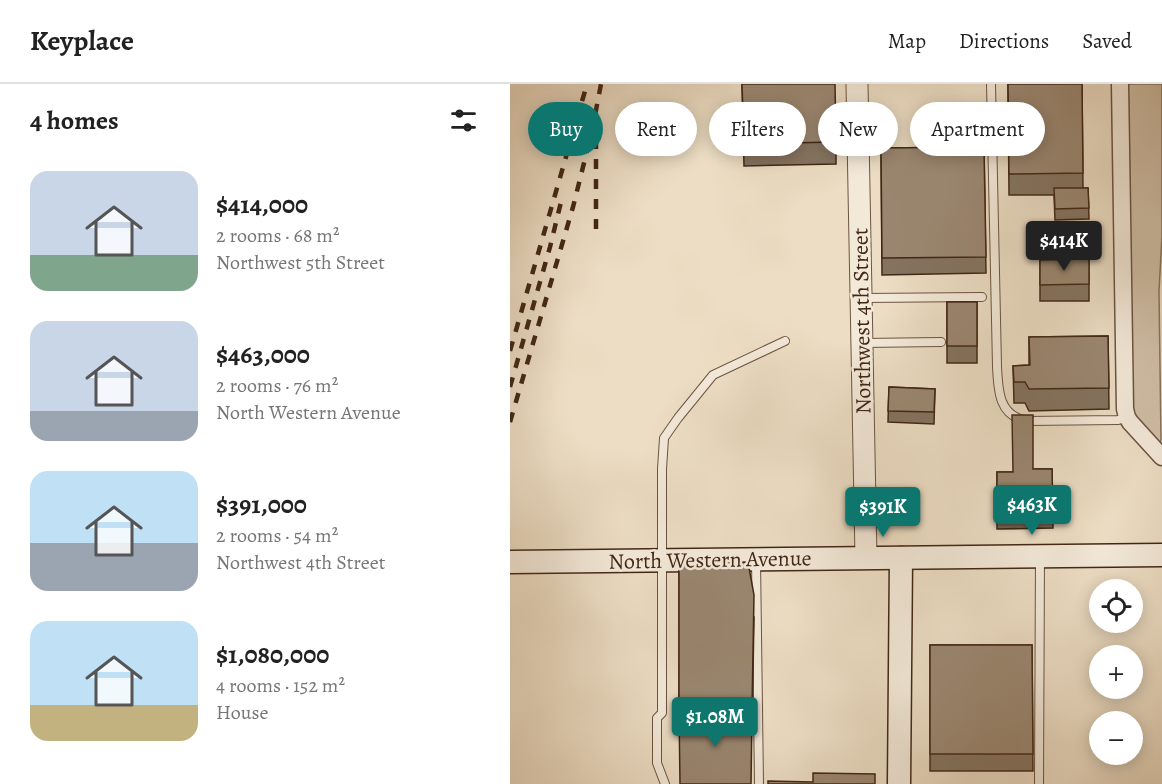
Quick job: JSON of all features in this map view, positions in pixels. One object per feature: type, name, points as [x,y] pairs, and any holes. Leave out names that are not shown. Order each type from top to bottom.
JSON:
[{"type":"main road","name":"North Western Avenue","points":[[510,562],[1162,555]]},
{"type":"main road","points":[[899,784],[901,558]]},
{"type":"street","name":"Northwest 4th Street","points":[[857,84],[866,558]]},
{"type":"street","points":[[1120,84],[1126,413],[1136,429],[1162,457]]},
{"type":"lane","points":[[991,84],[998,385],[1004,404],[1011,415],[1019,420],[1028,421],[1118,420],[1126,413]]},
{"type":"lane","points":[[861,298],[982,297]]},
{"type":"lane","points":[[665,784],[657,763],[657,718],[662,712],[664,438],[713,375],[786,341]]},
{"type":"lane","points":[[862,343],[941,342]]},
{"type":"lane","points":[[1040,556],[1040,784]]},
{"type":"lane","points":[[756,560],[759,784]]},
{"type":"shaded area","points":[[1127,84],[1162,84],[1162,237],[1159,291],[1160,443],[1137,422],[1133,410]]},
{"type":"building","points":[[742,84],[835,84],[835,102],[818,102],[818,142],[806,143],[806,102],[743,102]]},
{"type":"building","points":[[1008,84],[1082,84],[1083,173],[1009,174],[1009,156],[1045,156],[1045,102],[1008,102]]},
{"type":"building","points":[[898,148],[910,148],[910,156],[984,156],[986,257],[882,258],[881,156],[898,156]]},
{"type":"building","points":[[1054,188],[1088,188],[1089,208],[1055,209]]},
{"type":"building","points":[[1089,259],[1089,284],[1040,285],[1040,260]]},
{"type":"building","points":[[947,302],[977,302],[977,346],[947,346]]},
{"type":"building","points":[[1108,336],[1109,388],[1029,389],[1025,382],[1014,382],[1013,366],[1030,365],[1029,337]]},
{"type":"building","points":[[889,387],[935,389],[934,412],[888,411]]},
{"type":"building","points":[[1012,415],[1033,415],[1033,469],[1052,469],[1053,512],[997,512],[997,472],[1013,472]]},
{"type":"building","points":[[748,562],[754,595],[752,709],[679,706],[679,563]]},
{"type":"building","points":[[930,645],[1032,645],[1033,754],[930,754]]},
{"type":"building","points":[[679,711],[752,714],[751,784],[680,784]]},
{"type":"building","points":[[813,773],[875,774],[875,784],[768,784],[768,781],[813,782]]},
{"type":"railway","points":[[510,351],[587,84]]},
{"type":"railway","points":[[510,422],[573,207],[601,84]]},
{"type":"railway","points":[[596,156],[596,232]]},
{"type":"railway","points":[[510,387],[561,202]]}]
